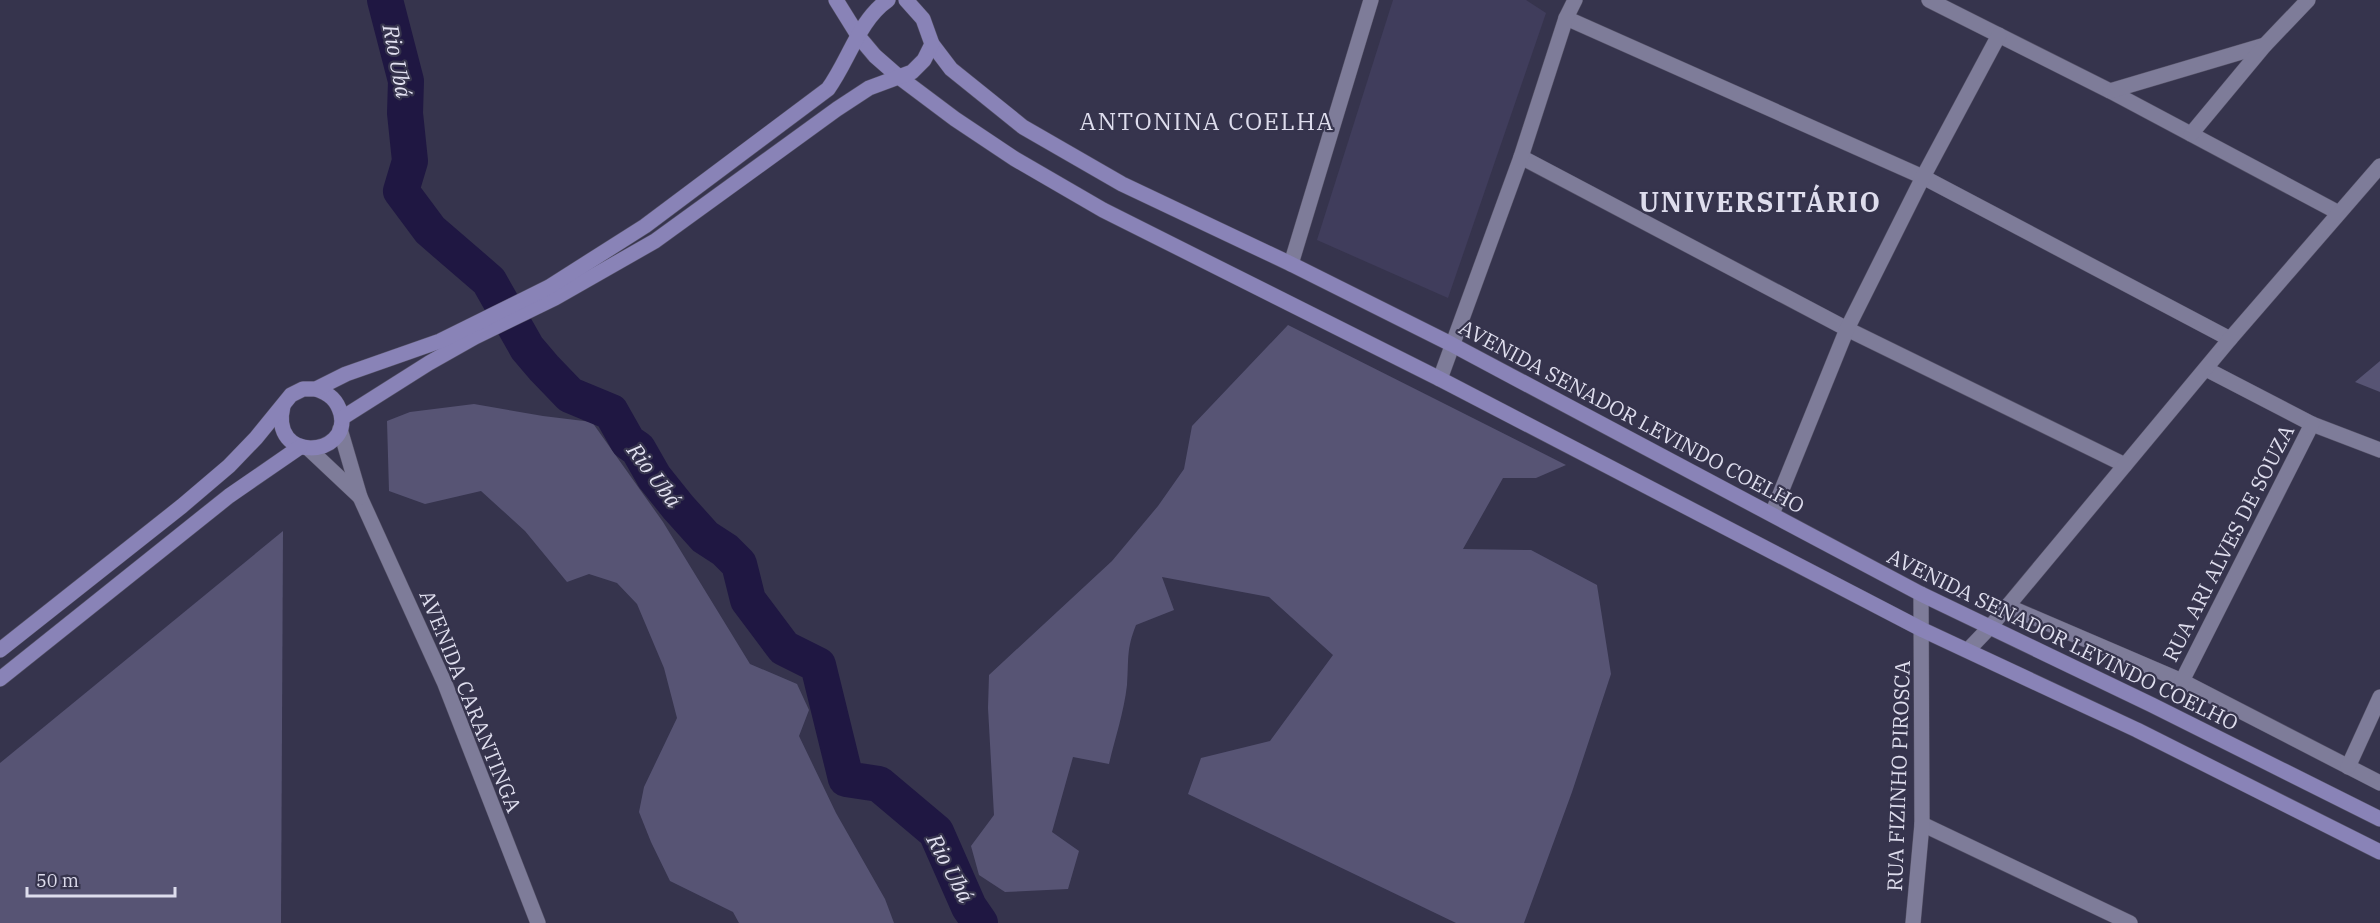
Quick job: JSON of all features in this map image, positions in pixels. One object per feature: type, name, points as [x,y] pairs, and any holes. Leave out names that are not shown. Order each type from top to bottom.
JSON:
[{"type":"street","points":[[836,0],[859,37],[875,56],[899,77],[1015,159],[1103,210],[1440,379],[1923,630],[2137,730],[2380,852]]},
{"type":"street","points":[[552,293],[828,89],[839,74],[871,14],[888,0]]},
{"type":"street","name":"AVENIDA SENADOR LEVINDO COELHO","points":[[906,0],[923,20],[932,44],[951,69],[1023,126],[1122,183],[1451,344],[1921,594],[1991,626],[2380,819]]},
{"type":"street","points":[[1291,264],[1371,0]]},
{"type":"street","points":[[1440,379],[1521,158],[1566,18],[1575,0]]},
{"type":"street","points":[[1929,0],[2110,91],[2339,213]]},
{"type":"street","points":[[2191,135],[2265,45],[2308,0]]},
{"type":"street","points":[[1566,18],[1923,177],[2230,339]]},
{"type":"street","points":[[1772,514],[1847,329],[1923,177],[1998,35]]},
{"type":"street","points":[[316,389],[346,374],[471,332],[655,241],[869,88],[918,67],[932,44]]},
{"type":"street","points":[[2110,91],[2265,45]]},
{"type":"street","points":[[1521,158],[1847,329],[2125,465]]},
{"type":"street","points":[[1968,650],[1991,626],[2230,339],[2380,166]]},
{"type":"street","points":[[0,679],[229,496],[304,448],[327,444],[341,424],[471,332]]},
{"type":"street","points":[[2206,369],[2312,424],[2380,450]]},
{"type":"street","points":[[0,650],[230,466],[291,395],[303,389],[316,389],[329,394],[338,405],[341,424]]},
{"type":"street","points":[[283,406],[280,418],[282,430],[290,441],[304,448]]},
{"type":"street","name":"AVENIDA CARANTINGA","points":[[341,424],[360,497],[445,684],[538,923]]},
{"type":"street","name":"RUA ARI ALVES DE SOUZA","points":[[2182,681],[2312,424]]},
{"type":"street","name":"AVENIDA CARANTINGA","points":[[304,448],[360,497]]},
{"type":"street","name":"RUA FIZINHO PIROSCA","points":[[1913,923],[1922,824],[1923,630],[1921,594]]},
{"type":"street","points":[[2007,606],[2182,681],[2380,783]]},
{"type":"street","points":[[2348,767],[2380,698]]},
{"type":"street","points":[[1922,824],[2130,923]]},
{"type":"shaded area","points":[[1393,0],[1526,0],[1546,13],[1448,298],[1317,240]]},
{"type":"shaded area","points":[[1288,325],[1566,465],[1536,478],[1503,478],[1463,549],[1531,550],[1597,585],[1611,674],[1572,792],[1524,923],[1456,923],[1188,794],[1201,758],[1270,741],[1333,655],[1269,597],[1162,577],[1174,610],[1136,625],[1129,648],[1124,705],[1109,764],[1073,757],[1052,832],[1079,851],[1068,889],[1005,892],[979,875],[971,846],[994,815],[988,708],[989,675],[1112,561],[1158,506],[1184,469],[1192,426]]},
{"type":"shaded area","points":[[2380,361],[2380,392],[2355,382]]},
{"type":"shaded area","points":[[474,404],[592,422],[663,522],[750,664],[797,684],[809,710],[799,736],[836,813],[885,899],[894,923],[739,923],[733,912],[670,881],[639,812],[644,787],[677,718],[664,668],[637,604],[617,583],[589,574],[567,582],[525,531],[481,491],[425,504],[389,491],[387,421],[410,412]]},
{"type":"shaded area","points":[[283,531],[281,923],[0,923],[0,763]]},
{"type":"waterway","name":"Rio Ubá","points":[[385,0],[406,81],[405,113],[410,161],[401,191],[430,230],[489,281],[527,348],[544,368],[570,395],[611,412],[628,442],[638,449],[654,477],[678,507],[705,537],[725,550],[739,564],[748,600],[784,648],[818,665],[846,779],[879,784],[936,832],[969,907],[980,923]]},
{"type":"district","name":"ANTONINA COELHA","points":[[1207,121]]},
{"type":"district","name":"UNIVERSITÁRIO","points":[[1760,201]]}]
